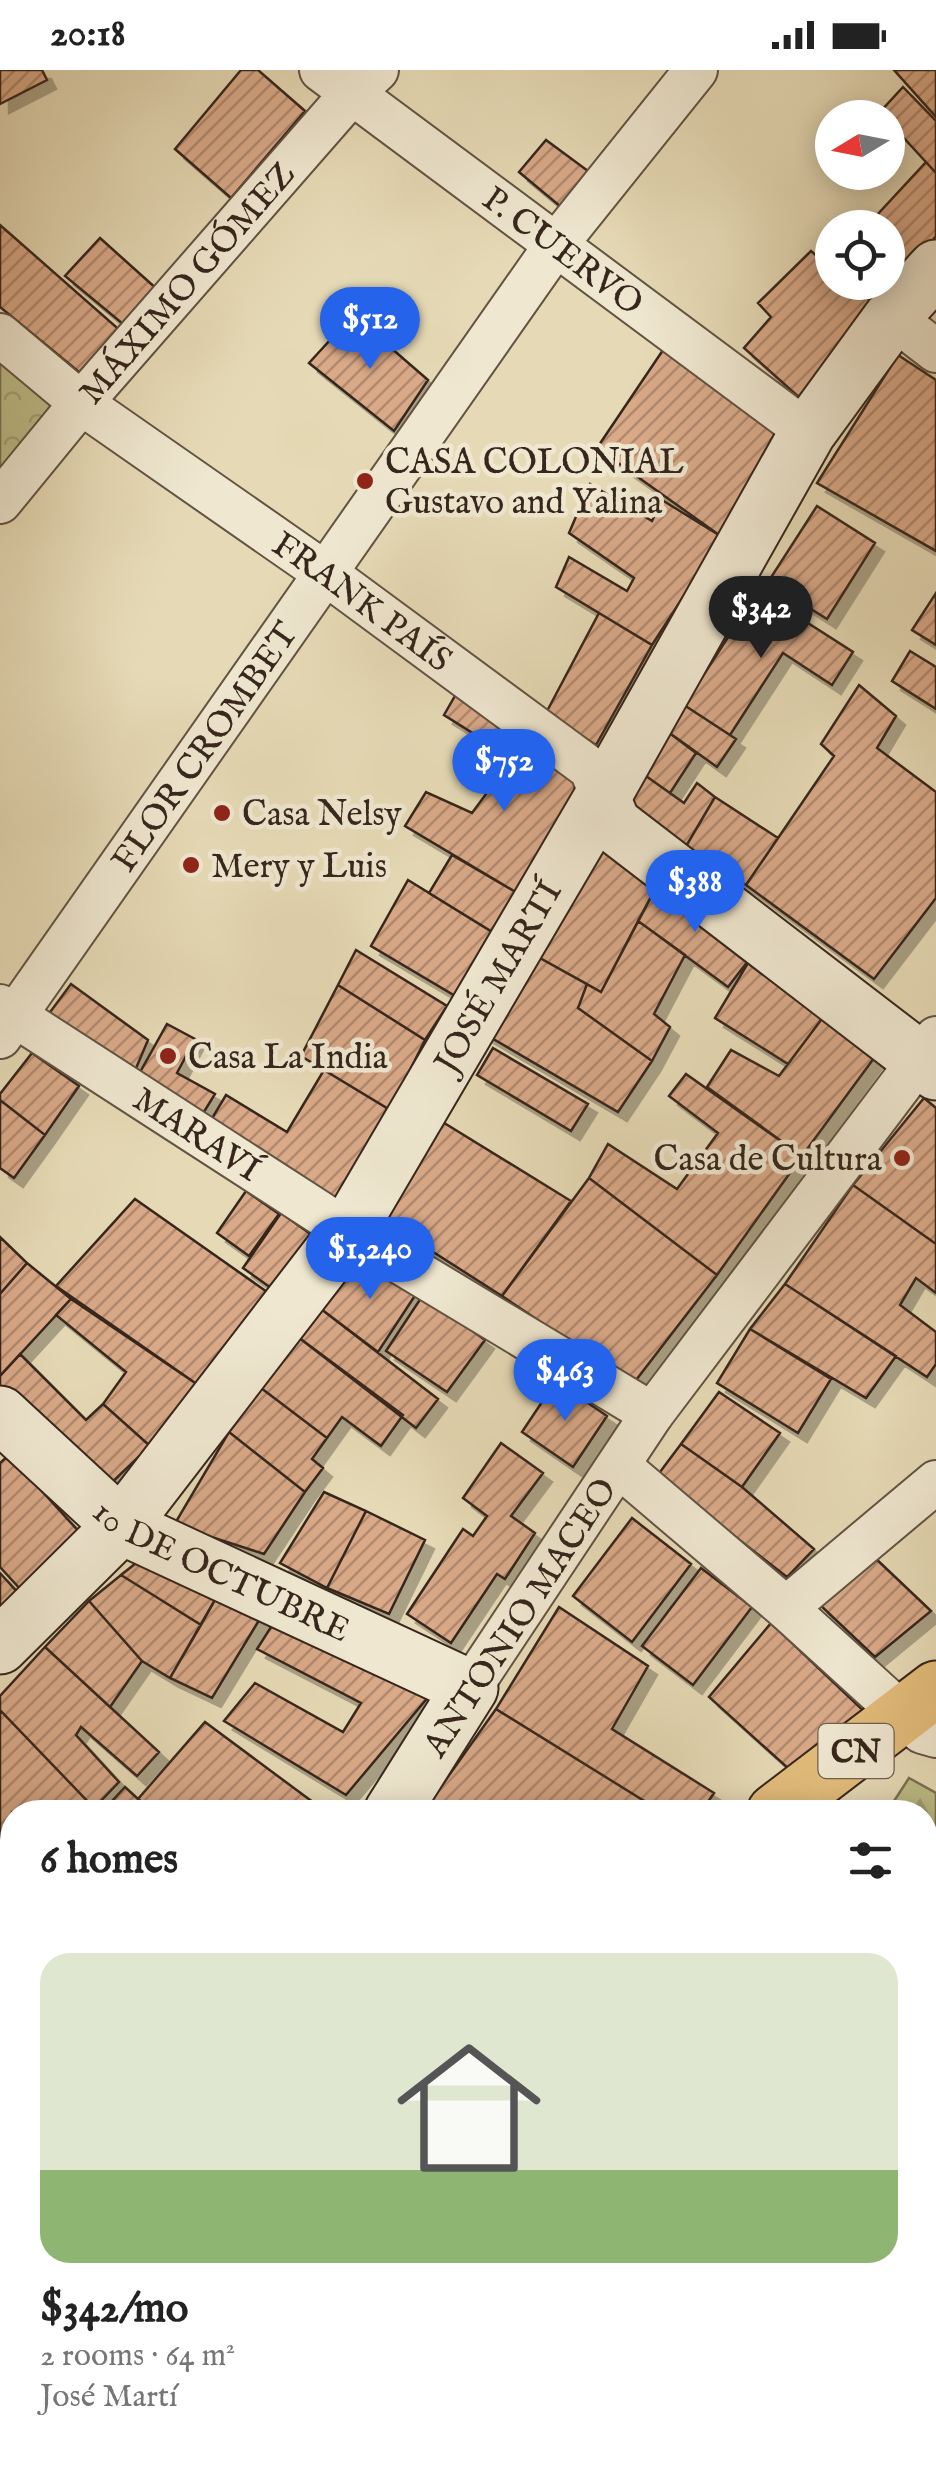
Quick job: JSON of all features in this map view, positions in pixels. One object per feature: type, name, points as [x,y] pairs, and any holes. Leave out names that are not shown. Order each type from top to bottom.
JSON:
[{"type":"main road","name":"JOSÉ MARTÍ","points":[[0,1646],[121,1526],[348,1231],[602,798],[808,432],[892,317],[936,268]]},
{"type":"main road","name":"FRANK PAÍS","points":[[602,798],[613,824],[930,1056]]},
{"type":"main road","name":"10 DE OCTUBRE","points":[[0,1414],[121,1526],[470,1688]]},
{"type":"main road","name":"ANTONIO MACEO","points":[[400,1800],[470,1688]]},
{"type":"main road","name":"CN","points":[[793,1800],[925,1714]]},
{"type":"street","name":"FLOR CROMBET","points":[[5,1020],[555,246],[696,70]]},
{"type":"street","name":"P. CUERVO","points":[[350,78],[555,246],[808,432]]},
{"type":"street","name":"MÁXIMO GÓMEZ","points":[[0,502],[350,78]]},
{"type":"street","points":[[892,317],[936,352]]},
{"type":"street","name":"FRANK PAÍS","points":[[0,336],[80,403],[326,573],[591,769],[602,798]]},
{"type":"street","name":"MARAVÍ","points":[[5,1020],[652,1414]]},
{"type":"street","name":"ANTONIO MACEO","points":[[470,1688],[652,1414],[930,1056]]},
{"type":"street","points":[[619,1466],[786,1608],[925,1714]]},
{"type":"street","points":[[786,1608],[936,1482]]},
{"type":"green space","points":[[0,360],[67,406],[0,485]]},
{"type":"green space","points":[[909,1778],[936,1793],[936,1800],[895,1800]]},
{"type":"building","points":[[0,70],[42,70],[47,80],[0,104]]},
{"type":"building","points":[[241,70],[258,70],[305,111],[231,198],[175,149]]},
{"type":"building","points":[[894,70],[936,70],[936,117]]},
{"type":"building","points":[[903,87],[936,121],[936,173],[905,139],[905,100],[891,100]]},
{"type":"building","points":[[546,140],[588,171],[561,207],[519,172]]},
{"type":"building","points":[[926,162],[936,173],[936,236],[905,275],[905,210],[882,210],[900,190],[905,190],[905,185]]},
{"type":"building","points":[[0,225],[123,333],[85,377],[0,307]]},
{"type":"building","points":[[100,238],[159,291],[129,329],[65,276]]},
{"type":"building","points":[[811,251],[815,254],[815,300],[870,300],[879,308],[801,399],[744,348],[771,317],[758,303]]},
{"type":"building","points":[[353,315],[428,380],[394,431],[309,363]]},
{"type":"building","points":[[663,350],[783,433],[722,537],[597,448]]},
{"type":"building","points":[[898,355],[936,380],[936,551],[817,483]]},
{"type":"building","points":[[590,484],[652,521],[662,500],[722,537],[652,645],[556,587],[569,557],[627,591],[634,578],[569,533]]},
{"type":"building","points":[[817,506],[875,543],[827,619],[768,582]]},
{"type":"building","points":[[758,591],[853,652],[832,685],[783,653],[730,735],[684,705]]},
{"type":"building","points":[[936,593],[936,645],[912,630]]},
{"type":"building","points":[[599,613],[652,645],[596,745],[546,713]]},
{"type":"building","points":[[910,651],[936,667],[936,709],[892,681]]},
{"type":"building","points":[[859,685],[896,716],[877,748],[936,792],[936,898],[874,979],[746,885],[834,756],[821,744]]},
{"type":"building","points":[[459,689],[510,732],[498,749],[444,715]]},
{"type":"building","points":[[684,705],[736,739],[717,767],[664,729]]},
{"type":"building","points":[[664,729],[696,753],[670,793],[636,769]]},
{"type":"building","points":[[510,732],[584,780],[519,894],[405,826],[426,792],[472,813],[492,786],[478,777]]},
{"type":"building","points":[[636,769],[684,803],[697,783],[715,797],[685,848],[615,808]]},
{"type":"building","points":[[715,797],[778,838],[746,885],[685,848]]},
{"type":"building","points":[[595,842],[659,882],[601,992],[531,953]]},
{"type":"building","points":[[452,855],[519,894],[497,935],[429,893]]},
{"type":"building","points":[[408,880],[497,935],[457,997],[371,946]]},
{"type":"building","points":[[659,882],[754,953],[728,987],[638,921]]},
{"type":"building","points":[[638,921],[685,955],[654,1014],[670,1027],[652,1061],[578,1008],[587,984],[601,992]]},
{"type":"building","points":[[356,950],[447,1006],[425,1040],[338,985]]},
{"type":"building","points":[[531,953],[587,984],[578,1008],[652,1061],[618,1112],[483,1033]]},
{"type":"building","points":[[754,953],[824,1016],[788,1064],[715,1018]]},
{"type":"building","points":[[71,984],[148,1040],[134,1073],[42,1023]]},
{"type":"building","points":[[338,985],[425,1040],[390,1110],[301,1056]]},
{"type":"building","points":[[824,1016],[877,1054],[802,1156],[707,1087],[731,1050],[779,1076]]},
{"type":"building","name":"Casa La India","points":[[167,1024],[195,1039],[177,1073],[215,1094],[199,1120],[134,1083]]},
{"type":"building","points":[[493,1048],[588,1104],[571,1131],[477,1075]]},
{"type":"building","points":[[32,1053],[79,1086],[45,1135],[0,1100],[0,1094]]},
{"type":"building","points":[[324,1070],[390,1110],[334,1202],[208,1125],[226,1095],[287,1132]]},
{"type":"building","points":[[686,1074],[802,1156],[717,1275],[589,1178],[608,1144],[677,1189],[718,1133],[669,1096]]},
{"type":"building","points":[[924,1098],[936,1108],[936,1244],[853,1185]]},
{"type":"building","points":[[0,1100],[45,1135],[14,1178],[0,1168]]},
{"type":"building","points":[[441,1121],[571,1201],[502,1296],[380,1218]]},
{"type":"building","points":[[589,1178],[717,1275],[633,1384],[502,1296]]},
{"type":"building","points":[[853,1185],[936,1244],[936,1293],[916,1278],[900,1305],[936,1332],[936,1364],[927,1377],[785,1284]]},
{"type":"building","points":[[246,1191],[279,1214],[249,1256],[217,1233]]},
{"type":"building","points":[[135,1199],[280,1301],[201,1387],[56,1286]]},
{"type":"building","points":[[281,1213],[319,1240],[281,1295],[243,1268]]},
{"type":"building","points":[[0,1237],[27,1263],[0,1294]]},
{"type":"building","points":[[365,1255],[418,1291],[378,1352],[321,1309]]},
{"type":"building","points":[[27,1263],[71,1299],[0,1376],[0,1294]]},
{"type":"building","points":[[785,1284],[896,1356],[866,1398],[750,1329]]},
{"type":"building","points":[[423,1295],[485,1340],[447,1392],[386,1351]]},
{"type":"building","points":[[71,1299],[201,1387],[150,1446],[103,1404],[126,1372],[56,1315]]},
{"type":"building","points":[[321,1309],[438,1399],[416,1428],[298,1337]]},
{"type":"building","points":[[750,1329],[831,1379],[798,1433],[717,1383]]},
{"type":"building","points":[[298,1337],[403,1415],[381,1446],[342,1417],[327,1438],[261,1388]]},
{"type":"building","points":[[20,1354],[86,1420],[103,1404],[150,1446],[104,1490],[0,1393],[0,1376]]},
{"type":"building","points":[[556,1381],[607,1416],[573,1467],[522,1432]]},
{"type":"building","points":[[261,1388],[327,1438],[312,1459],[323,1468],[305,1492],[229,1432]]},
{"type":"building","points":[[719,1392],[780,1433],[742,1487],[681,1444]]},
{"type":"building","points":[[229,1432],[305,1492],[264,1554],[174,1525]]},
{"type":"building","points":[[501,1443],[543,1473],[511,1516],[535,1533],[505,1579],[497,1574],[451,1643],[407,1614],[463,1529],[473,1536],[487,1516],[463,1498]]},
{"type":"building","points":[[681,1444],[742,1487],[814,1549],[787,1577],[657,1476]]},
{"type":"building","points":[[9,1455],[82,1535],[22,1591],[0,1567],[0,1463]]},
{"type":"building","points":[[324,1492],[366,1511],[327,1588],[280,1563]]},
{"type":"building","points":[[366,1511],[425,1540],[389,1614],[327,1588]]},
{"type":"building","points":[[632,1518],[691,1564],[632,1642],[573,1596]]},
{"type":"building","points":[[873,1556],[931,1611],[875,1657],[819,1604]]},
{"type":"building","points":[[140,1560],[220,1591],[201,1625],[121,1575]]},
{"type":"building","points":[[701,1568],[752,1607],[693,1685],[642,1646]]},
{"type":"building","points":[[0,1573],[19,1594],[0,1612]]},
{"type":"building","points":[[121,1575],[201,1625],[170,1678],[142,1661],[89,1601]]},
{"type":"building","points":[[220,1591],[264,1612],[212,1698],[170,1678]]},
{"type":"building","points":[[89,1601],[142,1661],[110,1707],[45,1647]]},
{"type":"building","points":[[559,1607],[648,1666],[612,1729],[714,1793],[709,1800],[643,1800],[496,1709]]},
{"type":"building","points":[[278,1616],[435,1689],[346,1795],[224,1721],[255,1683],[343,1732],[361,1703],[257,1649]]},
{"type":"building","points":[[771,1623],[868,1715],[790,1770],[709,1697]]},
{"type":"building","points":[[45,1647],[159,1752],[137,1776],[81,1727],[76,1735],[119,1782],[102,1800],[86,1800],[0,1710],[0,1696]]},
{"type":"building","points":[[496,1709],[643,1800],[432,1800]]},
{"type":"building","points":[[0,1710],[86,1800],[0,1800]]},
{"type":"building","points":[[205,1722],[310,1800],[139,1800]]},
{"type":"building","points":[[125,1787],[139,1800],[113,1800]]},
{"type":"place","name":"CASA COLONIAL Gustavo and Yalina","points":[[365,481]]},
{"type":"place","name":"Casa Nelsy","points":[[222,813]]},
{"type":"place","name":"Mery y Luis","points":[[191,865]]},
{"type":"place","name":"Casa La India","points":[[168,1056]]},
{"type":"place","name":"Casa de Cultura","points":[[902,1158]]}]
